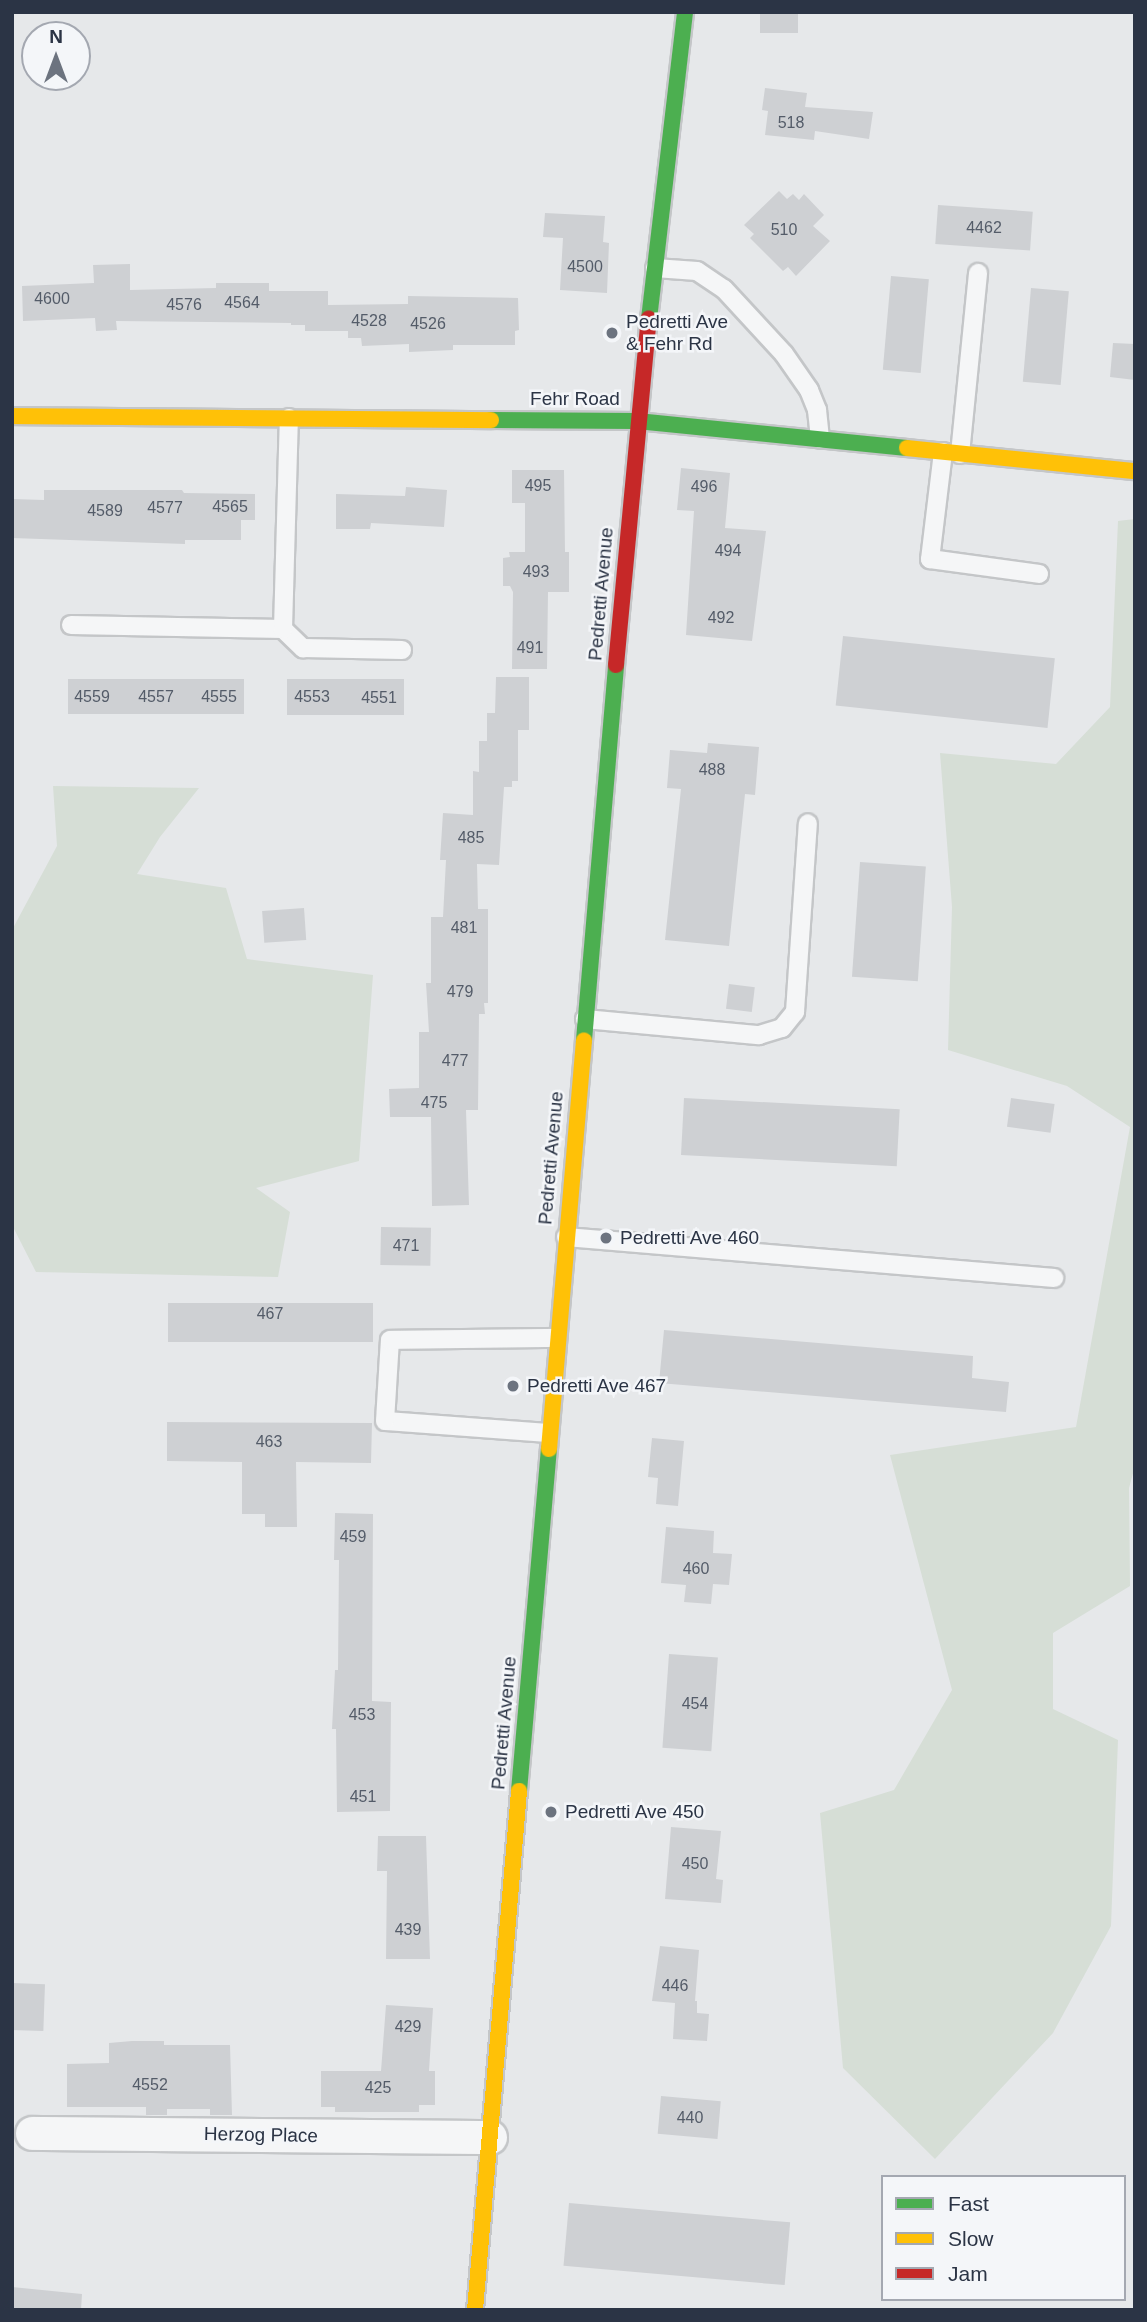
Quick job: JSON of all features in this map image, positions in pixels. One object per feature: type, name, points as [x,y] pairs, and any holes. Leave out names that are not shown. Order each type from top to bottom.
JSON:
[{"type":"street","name":"Pedretti Avenue","points":[[475,2310],[637,421],[685,12]]},
{"type":"street","name":"Fehr Road","points":[[12,416],[637,421],[1135,471]]},
{"type":"street","name":"Herzog Place","points":[[33,2133],[490,2137]]},
{"type":"lane","points":[[655,268],[698,271],[724,289],[785,354],[809,390],[817,410],[820,439]]},
{"type":"lane","points":[[978,273],[952,453],[930,559],[1039,573]]},
{"type":"lane","points":[[283,629],[289,418]]},
{"type":"lane","points":[[71,625],[283,629],[303,648],[402,650]]},
{"type":"lane","points":[[585,1019],[758,1035],[782,1028],[795,1012],[808,823]]},
{"type":"lane","points":[[566,1237],[1054,1278]]},
{"type":"lane","points":[[549,1433],[385,1421],[390,1340],[557,1338]]},
{"type":"shaded area","points":[[1135,519],[1135,1466],[1129,1488],[1130,1586],[1053,1633],[1053,1709],[1118,1740],[1111,1926],[1053,2033],[935,2159],[843,2068],[820,1813],[894,1790],[952,1690],[890,1455],[1076,1427],[1130,1127],[1067,1086],[948,1050],[952,907],[940,753],[1056,764],[1110,707],[1118,521]]},
{"type":"shaded area","points":[[53,786],[199,788],[160,837],[137,874],[226,888],[247,959],[373,975],[359,1161],[256,1188],[290,1212],[278,1277],[36,1272],[12,1225],[12,930],[57,846]]},
{"type":"building","points":[[760,12],[798,12],[798,33],[760,33]]},
{"type":"building","points":[[765,88],[807,93],[805,107],[873,112],[869,139],[815,131],[814,140],[765,135],[768,111],[762,110]]},
{"type":"building","points":[[779,191],[787,199],[793,194],[799,200],[804,194],[824,215],[813,226],[830,241],[796,276],[788,267],[783,271],[750,238],[754,234],[744,225]]},
{"type":"building","points":[[938,205],[1033,212],[1030,251],[935,244]]},
{"type":"building","points":[[545,213],[605,216],[603,242],[609,243],[607,293],[560,290],[563,238],[543,237]]},
{"type":"building","points":[[130,264],[130,290],[216,288],[216,283],[269,283],[269,291],[328,291],[328,305],[408,304],[408,296],[518,298],[519,330],[515,331],[515,345],[453,345],[453,350],[409,352],[409,344],[362,346],[361,338],[348,338],[348,331],[305,331],[305,325],[291,323],[116,321],[117,330],[96,331],[95,318],[23,321],[22,286],[94,283],[93,265]]},
{"type":"building","points":[[891,276],[929,279],[921,373],[883,370]]},
{"type":"building","points":[[1031,288],[1069,291],[1061,385],[1023,382]]},
{"type":"building","points":[[1113,343],[1135,344],[1135,380],[1110,377]]},
{"type":"building","points":[[681,468],[730,473],[725,528],[766,531],[752,641],[686,635],[694,511],[677,510]]},
{"type":"building","points":[[512,470],[564,470],[565,552],[569,552],[569,592],[548,592],[547,669],[512,669],[513,592],[510,586],[503,586],[503,558],[510,557],[509,552],[525,552],[525,503],[512,503]]},
{"type":"building","points":[[406,487],[447,490],[444,527],[371,523],[370,529],[336,529],[336,494],[405,496]]},
{"type":"building","points":[[44,490],[182,490],[184,493],[255,494],[255,520],[241,520],[241,540],[185,540],[185,544],[12,538],[12,499],[44,500]]},
{"type":"building","points":[[843,636],[1055,658],[1048,728],[836,706]]},
{"type":"building","points":[[496,677],[529,677],[529,730],[518,730],[518,781],[512,781],[512,787],[504,787],[499,865],[477,864],[478,909],[488,909],[488,1003],[484,1003],[485,1014],[479,1014],[478,1110],[466,1110],[469,1205],[432,1206],[431,1117],[390,1117],[389,1089],[419,1088],[419,1032],[429,1032],[426,983],[431,983],[431,917],[443,917],[446,860],[440,860],[443,813],[473,815],[473,771],[479,772],[479,741],[487,741],[487,713],[495,713]]},
{"type":"building","points":[[68,679],[244,679],[244,714],[68,714]]},
{"type":"building","points":[[287,679],[404,679],[404,715],[287,715]]},
{"type":"building","points":[[708,743],[759,747],[755,795],[745,794],[729,946],[665,940],[681,789],[667,788],[670,750],[707,753]]},
{"type":"building","points":[[860,862],[926,867],[918,981],[852,977]]},
{"type":"building","points":[[304,908],[306,940],[264,943],[262,911]]},
{"type":"building","points":[[729,984],[755,987],[752,1012],[726,1009]]},
{"type":"building","points":[[684,1098],[900,1109],[897,1166],[681,1155]]},
{"type":"building","points":[[1011,1098],[1055,1104],[1051,1133],[1007,1127]]},
{"type":"building","points":[[381,1227],[431,1228],[430,1266],[380,1265]]},
{"type":"building","points":[[168,1303],[373,1303],[373,1342],[168,1342]]},
{"type":"building","points":[[664,1330],[973,1356],[972,1378],[1009,1382],[1006,1412],[659,1383]]},
{"type":"building","points":[[167,1422],[372,1423],[371,1463],[296,1462],[297,1527],[265,1527],[265,1514],[242,1514],[242,1462],[167,1461]]},
{"type":"building","points":[[652,1438],[684,1441],[678,1506],[656,1504],[658,1478],[648,1477]]},
{"type":"building","points":[[335,1513],[373,1514],[372,1701],[391,1702],[390,1811],[337,1812],[336,1729],[332,1729],[335,1670],[338,1670],[339,1560],[334,1560]]},
{"type":"building","points":[[666,1527],[714,1531],[713,1553],[732,1554],[729,1585],[713,1584],[711,1604],[684,1602],[686,1585],[661,1583]]},
{"type":"building","points":[[669,1654],[718,1657],[711,1751],[662,1748]]},
{"type":"building","points":[[671,1827],[721,1831],[716,1879],[723,1880],[721,1903],[665,1899]]},
{"type":"building","points":[[378,1836],[426,1836],[430,1959],[386,1959],[387,1871],[377,1871]]},
{"type":"building","points":[[660,1946],[699,1950],[695,2001],[697,2013],[709,2014],[707,2041],[673,2039],[675,2003],[652,2001]]},
{"type":"building","points":[[12,1983],[45,1984],[43,2031],[12,2030]]},
{"type":"building","points":[[386,2005],[433,2008],[429,2071],[435,2071],[435,2105],[419,2105],[419,2112],[335,2112],[335,2107],[321,2107],[321,2071],[381,2071]]},
{"type":"building","points":[[164,2041],[164,2045],[230,2045],[232,2115],[210,2115],[210,2109],[167,2109],[167,2115],[146,2115],[146,2107],[67,2107],[67,2064],[109,2063],[109,2043]]},
{"type":"building","points":[[661,2096],[721,2101],[717,2139],[658,2134]]},
{"type":"building","points":[[569,2203],[790,2222],[785,2285],[564,2266]]},
{"type":"building","points":[[12,2287],[82,2294],[81,2310],[12,2310]]},
{"type":"traffic: fast","points":[[649,319],[685,12]]},
{"type":"traffic: fast","points":[[491,420],[637,421],[907,448]]},
{"type":"traffic: fast","points":[[584,1040],[616,665]]},
{"type":"traffic: fast","points":[[519,1791],[549,1449]]},
{"type":"traffic: slow","points":[[12,416],[491,420]]},
{"type":"traffic: slow","points":[[907,448],[1135,471]]},
{"type":"traffic: slow","points":[[549,1449],[584,1040]]},
{"type":"traffic: slow","points":[[475,2310],[519,1791]]},
{"type":"traffic: jam","points":[[616,665],[649,319]]},
{"type":"place","name":"Pedretti Ave & Fehr Rd","points":[[612,333]]},
{"type":"place","name":"Pedretti Ave 460","points":[[606,1238]]},
{"type":"place","name":"Pedretti Ave 467","points":[[513,1386]]},
{"type":"place","name":"Pedretti Ave 450","points":[[551,1812]]}]
